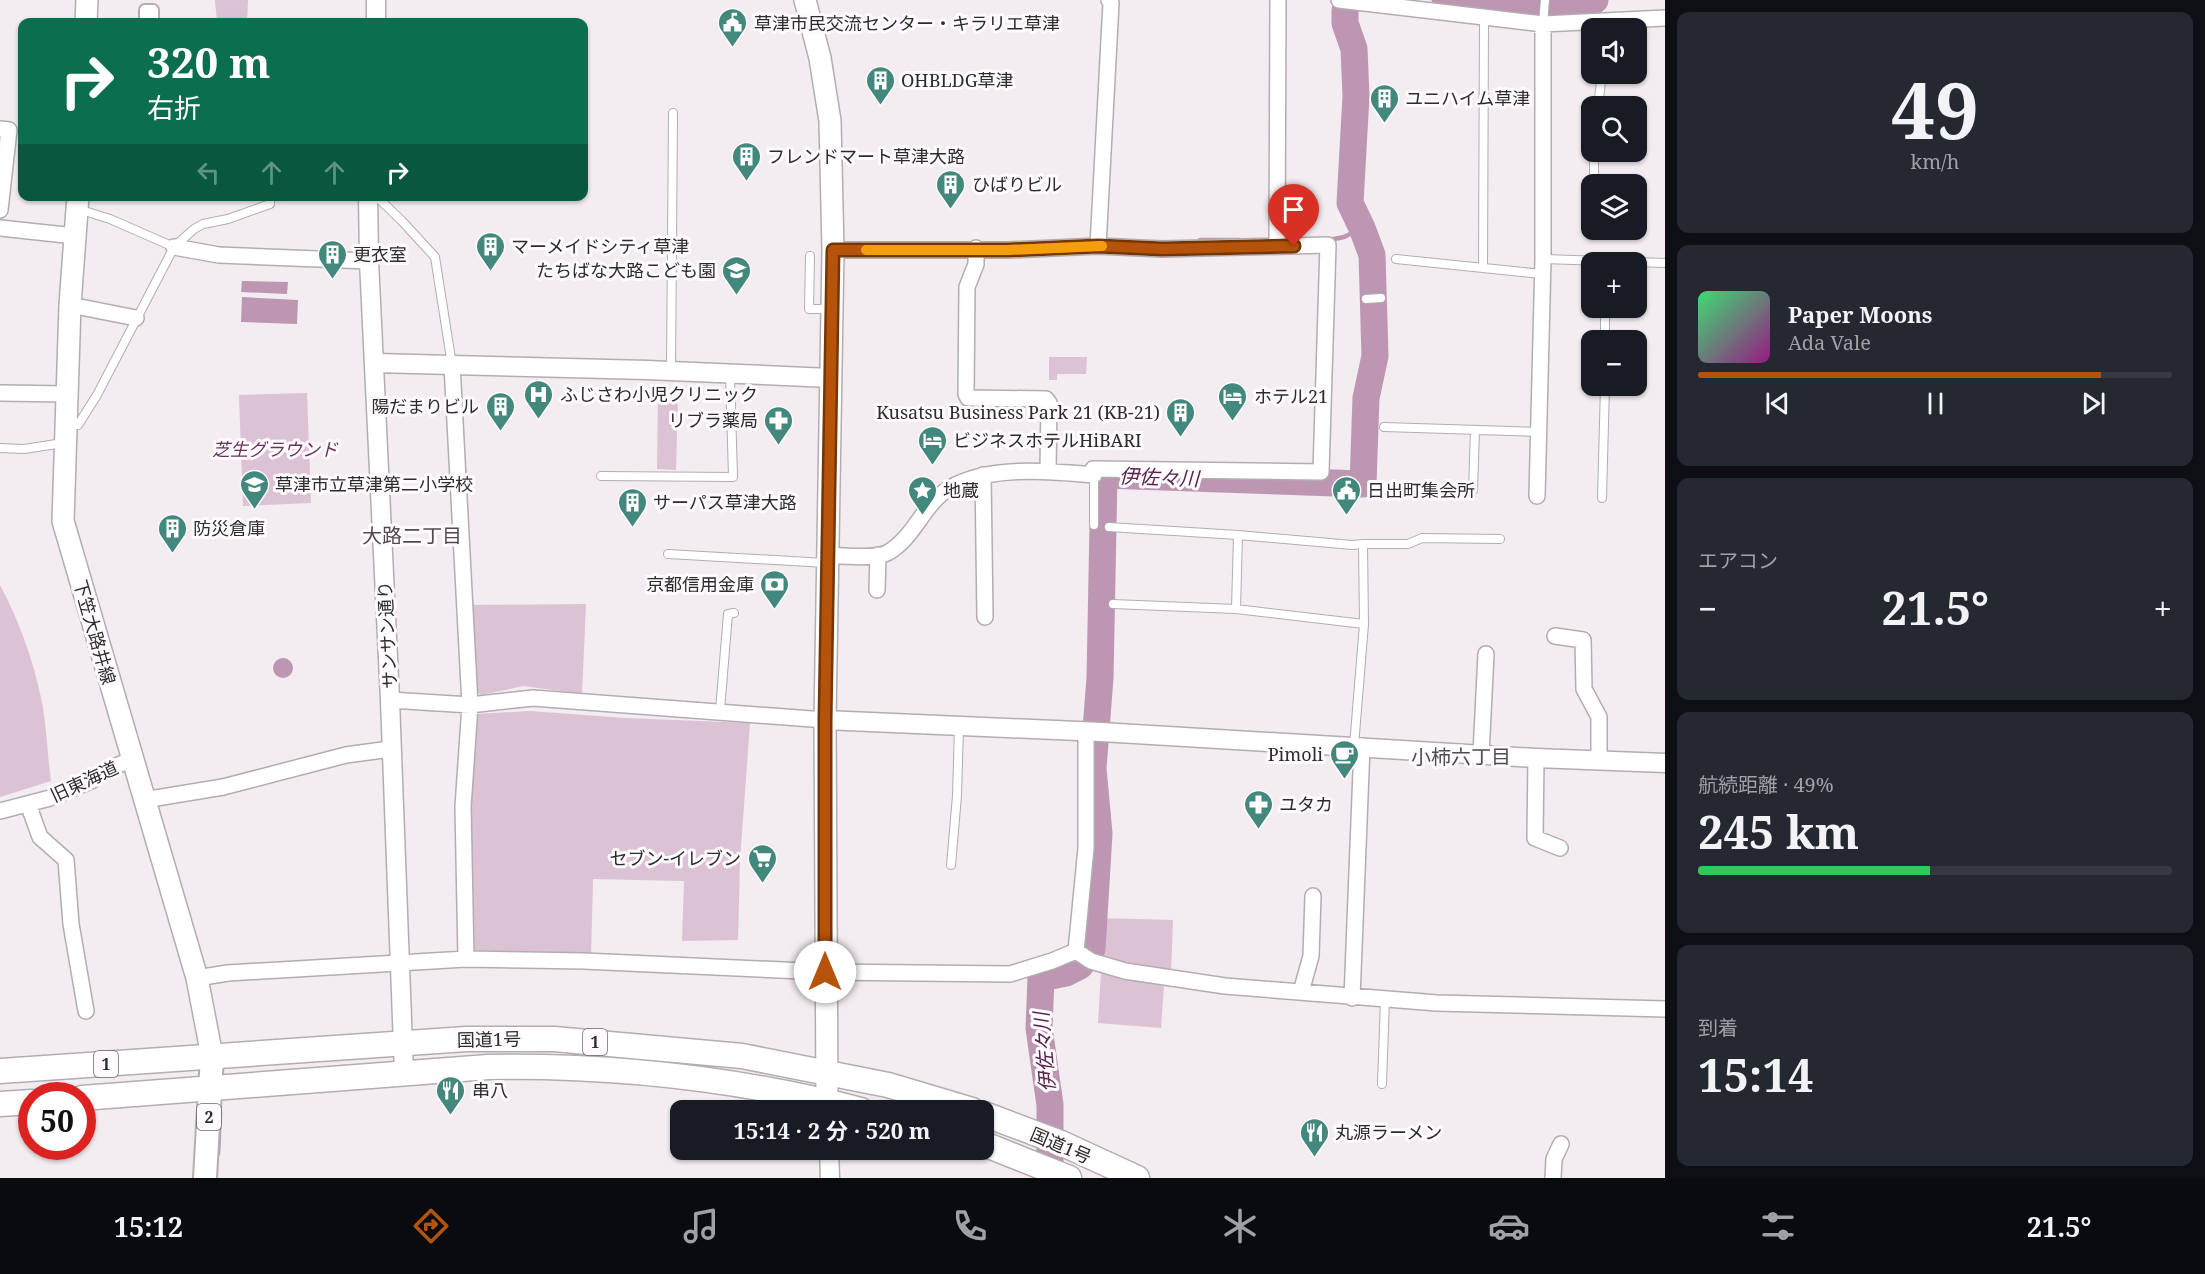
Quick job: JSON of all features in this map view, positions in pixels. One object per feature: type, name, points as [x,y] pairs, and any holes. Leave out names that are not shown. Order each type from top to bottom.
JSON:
[{"type":"highway","name":"国道1号","points":[[0,1071],[466,1039],[554,1039],[742,1056],[888,1085],[938,1100]]},
{"type":"highway","name":"国道1号","points":[[96,1097],[488,1067],[554,1066],[631,1072],[741,1085],[803,1100]]},
{"type":"highway","points":[[0,1104],[18,1103]]},
{"type":"highway","name":"国道1号","points":[[994,1118],[1052,1140],[1137,1178]]},
{"type":"highway","name":"国道1号","points":[[994,1148],[1061,1175]]},
{"type":"main road","points":[[86,18],[87,0]]},
{"type":"main road","points":[[805,0],[820,58],[830,121],[833,250],[825,720],[828,1100]]},
{"type":"main road","name":"下笠大路井線","points":[[77,202],[70,305],[63,521],[197,978],[212,1056]]},
{"type":"main road","name":"2","points":[[205,1178],[212,1056]]},
{"type":"street","points":[[376,0],[376,18]]},
{"type":"street","points":[[1098,246],[1111,3],[1109,0]]},
{"type":"street","points":[[1277,246],[1278,0]]},
{"type":"street","points":[[1341,0],[1444,9],[1484,17],[1542,24],[1581,25]]},
{"type":"street","points":[[145,18],[145,10],[153,10],[153,18]]},
{"type":"street","points":[[1647,20],[1665,18]]},
{"type":"street","points":[[1537,496],[1542,266],[1542,24]]},
{"type":"street","points":[[0,129],[9,130],[1,183],[0,210]]},
{"type":"street","name":"サンサン通り","points":[[368,201],[404,1073]]},
{"type":"street","points":[[0,228],[75,237]]},
{"type":"street","points":[[828,559],[887,554],[911,532],[924,512],[947,489],[983,475],[1048,471],[1094,475],[1093,469],[1322,472],[1328,245],[1162,249],[1098,246],[1008,250],[976,248],[833,250]]},
{"type":"street","points":[[174,247],[219,255],[369,261]]},
{"type":"street","points":[[976,248],[976,264],[967,287],[966,394],[969,398],[1046,399],[1049,403],[1048,471]]},
{"type":"street","points":[[70,305],[136,318]]},
{"type":"street","points":[[375,363],[830,378]]},
{"type":"street","points":[[452,365],[470,705],[463,807],[466,959]]},
{"type":"street","points":[[0,393],[67,394]]},
{"type":"street","points":[[983,475],[985,617]]},
{"type":"street","points":[[877,590],[878,555]]},
{"type":"street","points":[[1555,636],[1583,640],[1584,689],[1599,717],[1599,761]]},
{"type":"street","points":[[1481,754],[1486,654]]},
{"type":"street","points":[[390,700],[470,705],[533,698],[720,710],[825,720],[1665,763]]},
{"type":"street","points":[[1076,951],[1086,848],[1092,732]]},
{"type":"street","points":[[1352,998],[1358,746]]},
{"type":"street","points":[[144,800],[223,787],[346,754],[390,749]]},
{"type":"street","points":[[1536,758],[1535,838],[1560,848]]},
{"type":"street","name":"旧東海道","points":[[0,811],[50,798],[91,781],[107,770],[132,759]]},
{"type":"street","points":[[28,804],[40,837],[66,860],[71,924],[86,1011]]},
{"type":"street","points":[[1300,992],[1311,956],[1313,896]]},
{"type":"street","points":[[197,978],[228,973],[466,959],[584,961],[825,972],[1010,974],[1076,951]]},
{"type":"street","points":[[1076,951],[1091,961],[1125,971],[1167,979],[1352,998],[1490,1005],[1665,1009]]},
{"type":"street","points":[[1553,1178],[1554,1159],[1561,1144]]},
{"type":"street","points":[[829,1160],[830,1178]]},
{"type":"lane","points":[[1542,24],[1545,0]]},
{"type":"lane","points":[[1483,268],[1484,17]]},
{"type":"lane","points":[[671,371],[673,112]]},
{"type":"lane","points":[[0,448],[24,449],[65,433],[78,425],[97,395],[174,247],[203,224],[228,219],[270,204],[270,201]]},
{"type":"lane","points":[[381,201],[435,257],[452,365]]},
{"type":"lane","points":[[77,202],[174,247]]},
{"type":"lane","points":[[810,256],[809,309],[832,309]]},
{"type":"lane","points":[[1396,259],[1483,268],[1581,263]]},
{"type":"lane","points":[[1647,262],[1665,263]]},
{"type":"lane","points":[[1366,299],[1382,298]]},
{"type":"lane","points":[[601,476],[733,477],[730,374]]},
{"type":"lane","points":[[1602,498],[1605,396]]},
{"type":"lane","points":[[1384,427],[1538,432]]},
{"type":"lane","points":[[1473,490],[1475,430]]},
{"type":"lane","points":[[1094,475],[1094,525]]},
{"type":"lane","points":[[1109,527],[1352,545],[1408,544],[1422,538],[1500,538]]},
{"type":"lane","points":[[1236,609],[1238,535]]},
{"type":"lane","points":[[1358,746],[1364,624],[1363,544]]},
{"type":"lane","points":[[668,554],[828,559]]},
{"type":"lane","points":[[1113,604],[1236,609],[1364,624]]},
{"type":"lane","points":[[720,710],[728,614],[734,613]]},
{"type":"lane","points":[[951,865],[959,726]]},
{"type":"lane","points":[[1382,1084],[1384,1000]]},
{"type":"green space","points":[[215,0],[248,0],[247,18],[217,18]]},
{"type":"green space","points":[[1049,357],[1087,357],[1086,374],[1057,374],[1057,380],[1049,380]]},
{"type":"green space","name":"芝生グラウンド","points":[[307,393],[311,503],[243,506],[239,395]]},
{"type":"green space","points":[[658,397],[678,398],[676,470],[657,469]]},
{"type":"green space","points":[[0,585],[25,640],[38,683],[45,719],[51,781],[0,797]]},
{"type":"green space","points":[[586,604],[582,694],[524,686],[481,695],[473,689],[469,605]]},
{"type":"green space","points":[[530,711],[625,718],[750,723],[740,860],[738,940],[682,941],[684,881],[593,879],[591,957],[471,953],[470,821],[475,714]]},
{"type":"green space","points":[[1099,918],[1173,920],[1171,973],[1095,955]]},
{"type":"green space","points":[[1101,972],[1164,986],[1161,1028],[1098,1023]]},
{"type":"shaded area","points":[[242,281],[288,282],[287,294],[241,292]]},
{"type":"shaded area","points":[[242,297],[298,300],[297,324],[241,322]]},
{"type":"shaded area","points":[[283,658],[290,661],[293,668],[290,675],[283,678],[276,675],[273,668],[276,661]]},
{"type":"waterway","name":"伊佐々川","points":[[1445,0],[1572,13],[1586,8],[1595,0]]},
{"type":"waterway","name":"伊佐々川","points":[[1050,1178],[1050,1105],[1039,1028],[1041,978],[1066,973],[1080,966],[1092,949],[1099,834],[1093,768],[1100,678],[1104,475],[1363,484],[1366,398],[1375,356],[1372,255],[1350,203],[1356,96],[1354,49],[1345,23],[1345,11]]},
{"type":"waterway","points":[[1329,240],[1344,237],[1362,228]]},
{"type":"waterway","points":[[1200,240],[1240,240]]},
{"type":"waterway","points":[[218,1154],[220,1112]]},
{"type":"slow traffic","points":[[866,250],[976,248],[1008,250],[1102,246]]},
{"type":"place","name":"草津市民交流センター・キラリエ草津","points":[[733,48]]},
{"type":"place","name":"OHBLDG草津","points":[[880,106]]},
{"type":"place","name":"ユニハイム草津","points":[[1384,124]]},
{"type":"place","name":"フレンドマート草津大路","points":[[746,182]]},
{"type":"place","name":"ひばりビル","points":[[951,210]]},
{"type":"place","name":"マーメイドシティ草津","points":[[490,272]]},
{"type":"place","name":"更衣室","points":[[332,280]]},
{"type":"place","name":"たちばな大路こども園","points":[[737,296]]},
{"type":"place","name":"ふじさわ小児クリニック","points":[[539,420]]},
{"type":"place","name":"ホテル21","points":[[1233,422]]},
{"type":"place","name":"陽だまりビル","points":[[500,432]]},
{"type":"place","name":"Kusatsu Business Park 21 (KB-21)","points":[[1181,438]]},
{"type":"place","name":"リブラ薬局","points":[[779,446]]},
{"type":"place","name":"ビジネスホテルHiBARI","points":[[932,466]]},
{"type":"place","name":"草津市立草津第二小学校","points":[[254,510]]},
{"type":"place","name":"地蔵","points":[[922,516]]},
{"type":"place","name":"日出町集会所","points":[[1346,516]]},
{"type":"place","name":"サーパス草津大路","points":[[632,528]]},
{"type":"place","name":"防災倉庫","points":[[172,554]]},
{"type":"place","name":"京都信用金庫","points":[[775,610]]},
{"type":"place","name":"Pimoli","points":[[1344,780]]},
{"type":"place","name":"ユタカ","points":[[1258,830]]},
{"type":"place","name":"セブン-イレブン","points":[[762,884]]},
{"type":"place","name":"串八","points":[[451,1116]]},
{"type":"place","name":"丸源ラーメン","points":[[1314,1158]]},
{"type":"district","name":"大路二丁目","points":[[412,535]]},
{"type":"district","name":"小柿六丁目","points":[[1461,756]]},
{"type":"route","points":[[825,972],[825,720],[833,250],[976,248],[1008,250],[1098,246],[1162,249],[1294,246]]}]
